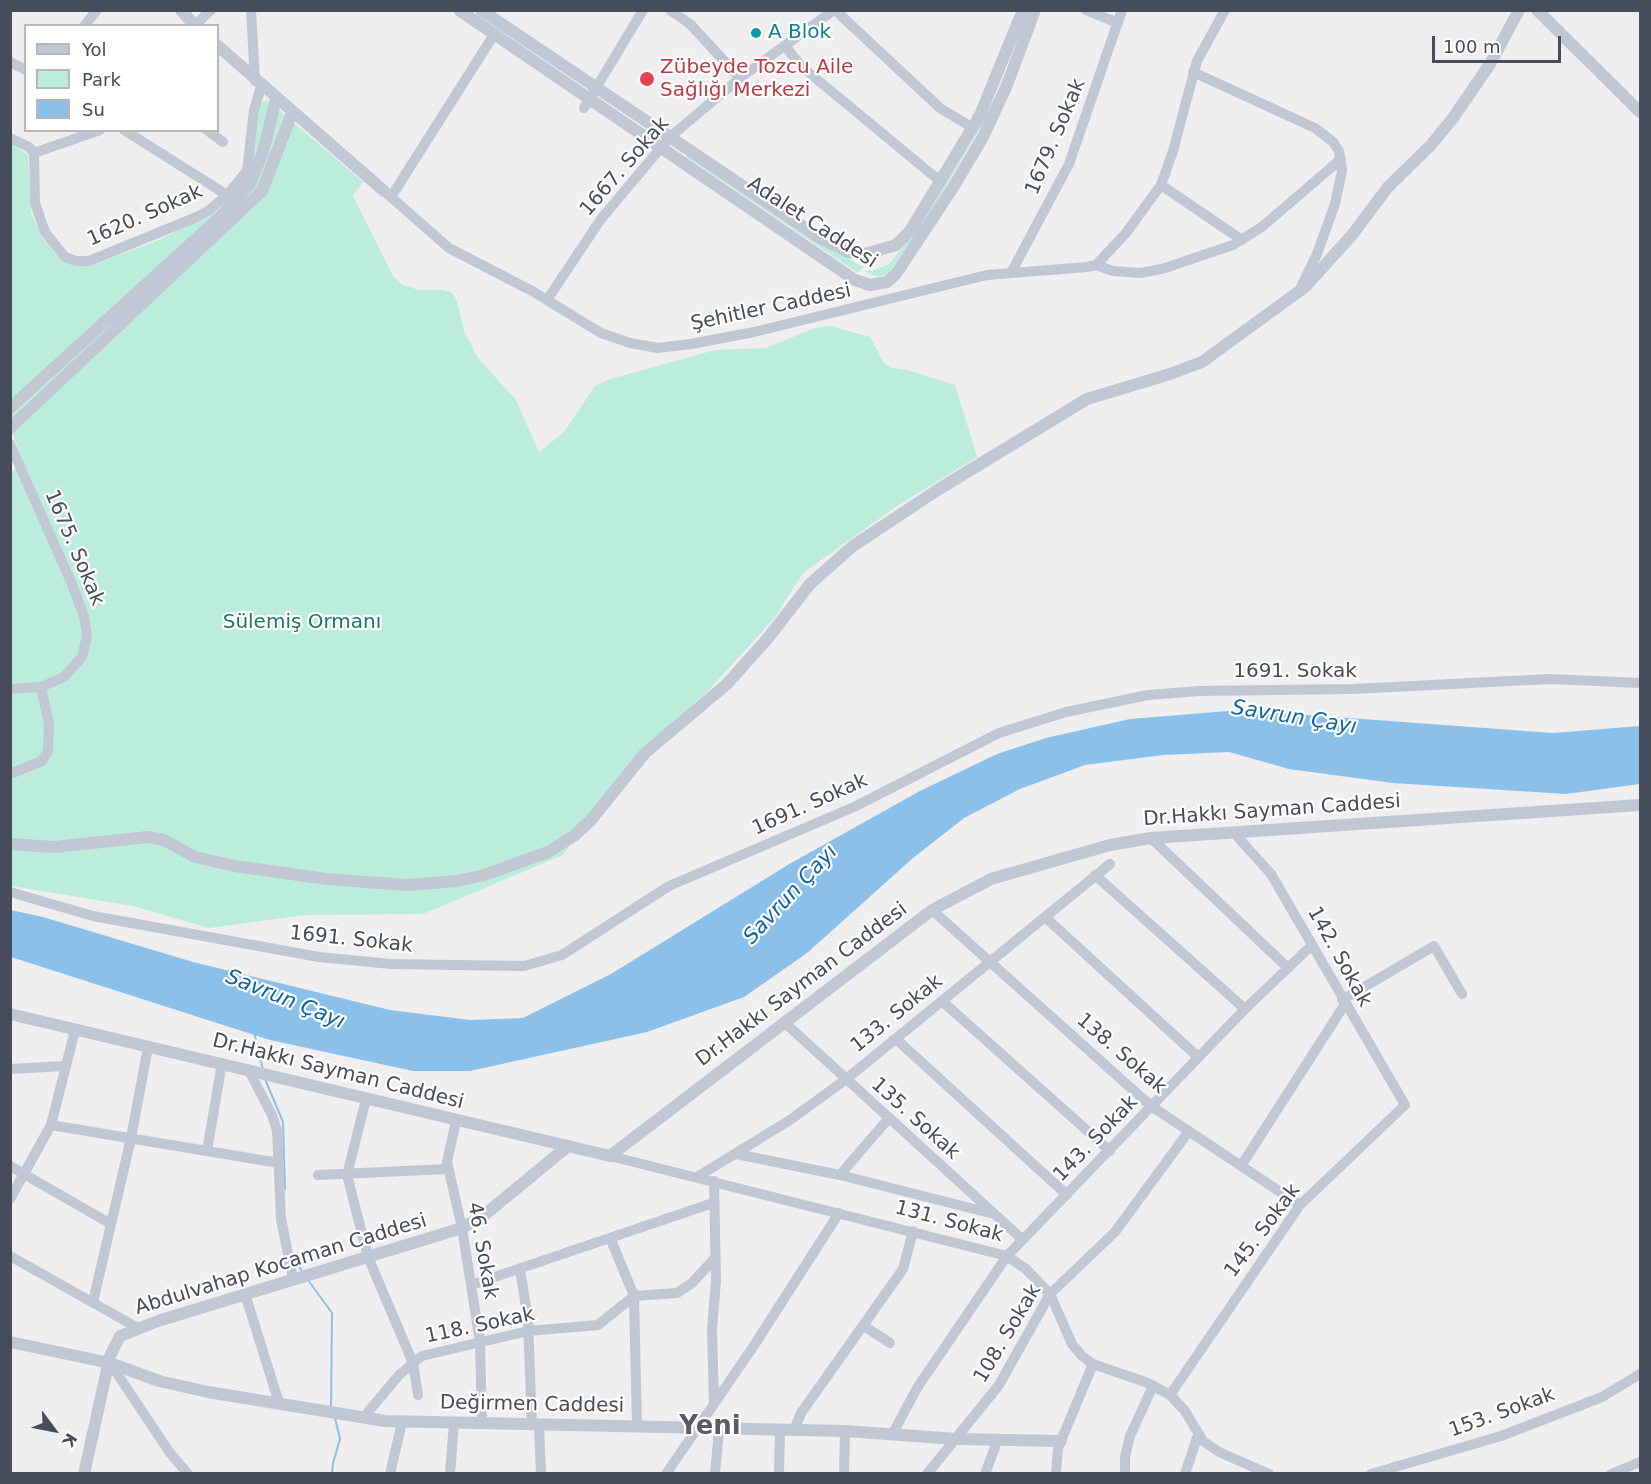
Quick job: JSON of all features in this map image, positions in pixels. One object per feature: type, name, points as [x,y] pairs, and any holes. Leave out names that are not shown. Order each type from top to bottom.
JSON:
[{"type":"street","points":[[86,24],[97,10]]},
{"type":"street","points":[[181,10],[194,24]]},
{"type":"street","points":[[196,24],[211,10]]},
{"type":"street","name":"1620. Sokak","points":[[34,153],[34,193],[39,220],[60,253],[76,261],[99,258],[208,211],[227,195],[247,171],[258,84],[251,10]]},
{"type":"street","points":[[459,10],[499,22]]},
{"type":"street","points":[[481,10],[499,22],[590,98],[666,142],[820,238],[858,253],[886,250],[904,238],[973,129],[1023,10]]},
{"type":"street","points":[[590,98],[643,10]]},
{"type":"street","points":[[670,10],[690,24],[740,78]]},
{"type":"street","points":[[835,10],[940,108],[973,129]]},
{"type":"street","name":"1667. Sokak","points":[[547,300],[602,219],[666,142],[740,78],[835,10]]},
{"type":"street","name":"Adalet Caddesi","points":[[666,142],[855,280],[878,285],[896,274],[983,137],[1007,85],[1035,10]]},
{"type":"street","points":[[1086,10],[1118,23]]},
{"type":"street","name":"1679. Sokak","points":[[1012,271],[1069,164],[1122,10]]},
{"type":"street","points":[[1096,265],[1140,217],[1161,185],[1173,152],[1193,72],[1204,45],[1225,10]]},
{"type":"street","points":[[10,844],[75,846],[148,837],[164,840],[195,857],[225,864],[327,879],[398,885],[457,881],[532,860],[564,843],[591,820],[645,753],[726,684],[768,638],[810,584],[853,546],[939,489],[1087,399],[1202,362],[1299,292],[1334,256],[1388,187],[1440,135],[1490,64],[1519,10]]},
{"type":"street","points":[[1537,10],[1641,112]]},
{"type":"street","points":[[219,47],[258,84],[387,194],[499,22]]},
{"type":"street","points":[[785,46],[802,67],[941,182]]},
{"type":"street","points":[[10,62],[24,69]]},
{"type":"street","points":[[1193,72],[1315,128],[1333,142],[1341,159],[1340,184],[1330,221],[1299,292]]},
{"type":"street","points":[[10,408],[220,217],[250,184],[263,152],[276,99]]},
{"type":"street","points":[[10,428],[262,192],[292,113]]},
{"type":"street","points":[[10,138],[29,147],[34,153],[94,132]]},
{"type":"street","points":[[127,132],[227,195]]},
{"type":"street","points":[[210,132],[223,142]]},
{"type":"street","name":"Şehitler Caddesi","points":[[387,194],[449,248],[614,339],[658,348],[776,327],[1012,271],[1096,265],[1113,272],[1140,273],[1162,269],[1202,257],[1242,240],[1263,226],[1341,159]]},
{"type":"street","points":[[1161,185],[1242,240]]},
{"type":"street","name":"1675. Sokak","points":[[10,444],[80,604],[87,636],[82,657],[71,672],[41,687],[10,689]]},
{"type":"street","points":[[10,468],[24,477]]},
{"type":"street","name":"1691. Sokak","points":[[10,892],[93,916],[309,956],[391,964],[524,966],[562,955],[636,905],[669,886],[854,807],[999,733],[1066,712],[1131,698],[1199,691],[1353,690],[1550,679],[1641,683]]},
{"type":"street","points":[[10,774],[42,761],[48,751],[49,724],[41,687]]},
{"type":"street","name":"Dr.Hakkı Sayman Caddesi","points":[[10,1014],[248,1069],[456,1122],[610,1156],[932,910],[973,886],[1032,865],[1110,845],[1151,838],[1641,805]]},
{"type":"street","name":"142. Sokak","points":[[1234,833],[1265,866],[1405,1105]]},
{"type":"street","points":[[1151,838],[1288,968]]},
{"type":"street","name":"133. Sokak","points":[[697,1177],[736,1154],[845,1080],[1110,864]]},
{"type":"street","points":[[1095,875],[1245,1009]]},
{"type":"street","name":"138. Sokak","points":[[932,910],[1151,1106],[1300,1205]]},
{"type":"street","points":[[1045,917],[1198,1057]]},
{"type":"street","name":"143. Sokak","points":[[893,1433],[917,1388],[1007,1257],[1198,1057],[1312,945]]},
{"type":"street","points":[[1242,1166],[1343,1002],[1434,946],[1462,994]]},
{"type":"street","points":[[942,1001],[1110,1151]]},
{"type":"street","name":"135. Sokak","points":[[784,1022],[1023,1240]]},
{"type":"street","points":[[10,1199],[27,1174],[51,1125],[75,1030]]},
{"type":"street","points":[[896,1039],[1067,1195]]},
{"type":"street","points":[[93,1302],[131,1138],[148,1047]]},
{"type":"street","points":[[207,1150],[222,1064]]},
{"type":"street","points":[[10,1069],[66,1066]]},
{"type":"street","points":[[248,1069],[272,1115],[277,1131],[281,1219],[293,1279]]},
{"type":"street","points":[[366,1099],[348,1175],[368,1257],[413,1363],[418,1395]]},
{"type":"street","name":"145. Sokak","points":[[1170,1395],[1300,1205],[1405,1105]]},
{"type":"street","points":[[840,1175],[888,1119]]},
{"type":"street","name":"46. Sokak","points":[[456,1122],[447,1155],[448,1169],[462,1228],[480,1342],[482,1424]]},
{"type":"street","points":[[51,1125],[279,1162]]},
{"type":"street","name":"108. Sokak","points":[[927,1473],[999,1386],[1050,1294],[1115,1232],[1189,1131]]},
{"type":"street","name":"Abdulvahap Kocaman Caddesi","points":[[84,1473],[114,1343],[120,1336],[138,1328],[245,1294],[462,1228],[483,1216],[568,1146]]},
{"type":"street","points":[[736,1154],[840,1175],[993,1214]]},
{"type":"street","name":"131. Sokak","points":[[610,1156],[913,1231],[1007,1257],[1026,1269],[1050,1294],[1072,1344],[1082,1356],[1093,1364],[1153,1386],[1170,1395],[1185,1412],[1198,1435],[1219,1452],[1267,1473]]},
{"type":"street","points":[[10,1166],[111,1224]]},
{"type":"street","points":[[318,1175],[448,1169]]},
{"type":"street","points":[[714,1181],[716,1289],[712,1330],[714,1403]]},
{"type":"street","points":[[471,1285],[611,1240],[713,1203]]},
{"type":"street","points":[[666,1473],[839,1213]]},
{"type":"street","points":[[794,1430],[801,1413],[903,1269],[913,1231]]},
{"type":"street","points":[[611,1240],[634,1296],[637,1427]]},
{"type":"street","points":[[10,1256],[138,1328]]},
{"type":"street","points":[[634,1296],[677,1293],[692,1283],[715,1258]]},
{"type":"street","points":[[520,1269],[541,1473]]},
{"type":"street","points":[[245,1294],[279,1403]]},
{"type":"street","name":"118. Sokak","points":[[363,1418],[400,1374],[422,1356],[528,1331],[598,1325],[634,1296]]},
{"type":"street","points":[[864,1326],[890,1343]]},
{"type":"street","name":"Değirmen Caddesi","points":[[10,1342],[110,1363],[159,1381],[340,1415],[402,1422],[696,1430],[780,1429],[1061,1441]]},
{"type":"street","points":[[110,1363],[170,1453],[188,1473]]},
{"type":"street","points":[[1056,1473],[1061,1441],[1093,1364]]},
{"type":"street","name":"153. Sokak","points":[[1371,1473],[1501,1436],[1602,1397],[1641,1374]]},
{"type":"street","points":[[1125,1473],[1130,1436],[1153,1386]]},
{"type":"street","points":[[390,1473],[402,1422]]},
{"type":"street","points":[[450,1473],[454,1423]]},
{"type":"street","points":[[779,1473],[780,1429]]},
{"type":"street","points":[[715,1473],[719,1430]]},
{"type":"street","points":[[844,1473],[845,1431]]},
{"type":"street","points":[[1185,1473],[1198,1435]]},
{"type":"street","points":[[985,1473],[998,1439]]},
{"type":"street","points":[[1611,1473],[1641,1461]]},
{"type":"green space","points":[[1021,30],[981,127],[929,215],[887,275],[878,277],[864,271],[872,271],[889,264],[914,234],[970,144]]},
{"type":"green space","name":"Sülemiş Ormanı","points":[[267,100],[363,182],[353,196],[393,276],[403,285],[419,290],[451,292],[457,301],[464,331],[478,358],[516,400],[539,452],[564,432],[595,386],[610,379],[715,350],[766,348],[815,328],[830,326],[870,337],[884,363],[891,368],[907,370],[955,385],[977,457],[897,506],[803,573],[775,617],[708,691],[633,759],[563,855],[423,914],[305,915],[209,928],[133,906],[11,886],[10,472],[24,465],[10,426],[10,142],[28,155],[31,213],[42,237],[56,254],[90,266],[159,240],[222,208],[250,176],[260,103]]},
{"type":"green space","points":[[687,154],[799,230],[863,267],[858,273],[686,157]]},
{"type":"water","name":"Savrun Çayı","points":[[1240,710],[1553,733],[1640,726],[1640,784],[1566,794],[1393,783],[1289,769],[1229,752],[1163,755],[1085,765],[1020,789],[964,818],[913,858],[807,953],[744,997],[647,1032],[470,1071],[413,1071],[270,1040],[11,957],[11,910],[43,917],[193,962],[390,1010],[470,1020],[523,1018],[611,974],[791,863],[920,791],[997,754],[1046,738],[1130,719]]},
{"type":"waterway","points":[[254,1032],[263,1070]]},
{"type":"waterway","points":[[265,1079],[283,1122],[285,1189]]},
{"type":"waterway","points":[[293,1257],[303,1273]]},
{"type":"waterway","points":[[308,1280],[332,1313],[331,1407]]},
{"type":"waterway","points":[[332,1474],[340,1439],[335,1418]]},
{"type":"place","name":"A Blok","points":[[756,33]]},
{"type":"place","name":"Zübeyde Tozcu Aile Sağlığı Merkezi","points":[[647,79]]},
{"type":"district","name":"Yeni","points":[[710,1427]]}]
